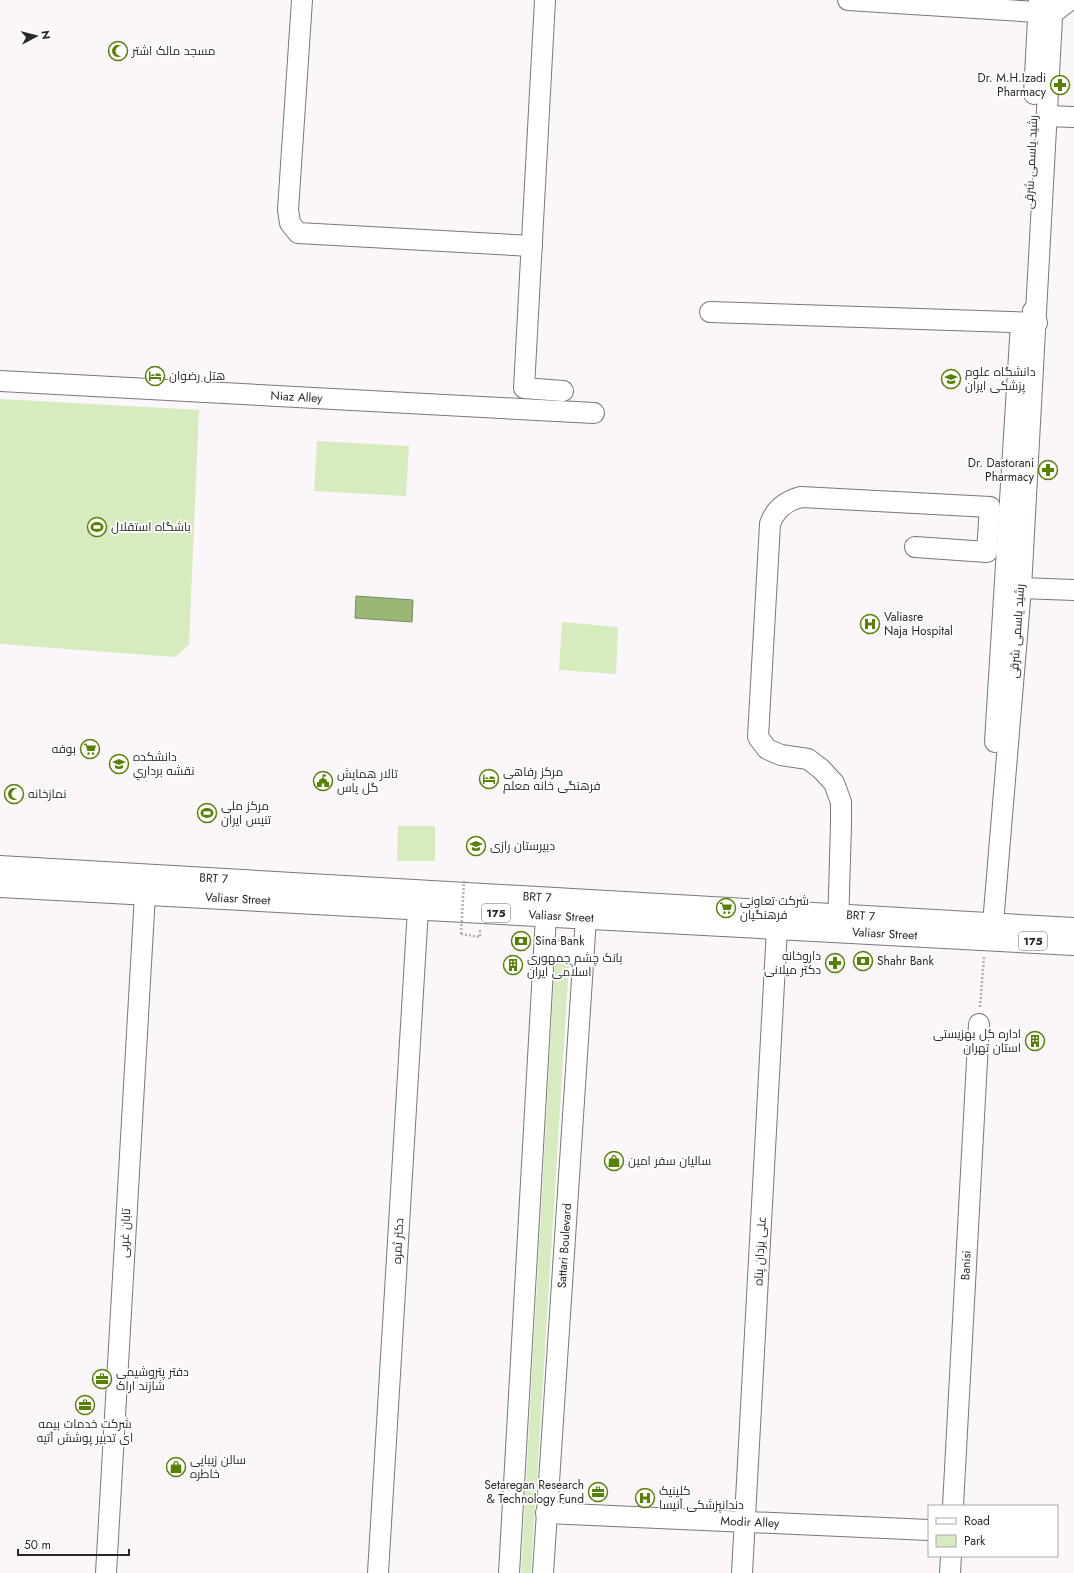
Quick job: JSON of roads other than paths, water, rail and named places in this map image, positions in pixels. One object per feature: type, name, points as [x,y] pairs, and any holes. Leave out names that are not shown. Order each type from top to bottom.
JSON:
[{"type":"main road","name":"Valiasr Street","points":[[0,886],[777,928],[839,923],[993,931],[1074,944]]},
{"type":"street","points":[[302,0],[288,210],[290,223],[298,232],[532,246]]},
{"type":"street","points":[[545,0],[524,388],[563,391]]},
{"type":"street","points":[[848,0],[1046,6],[1070,0]]},
{"type":"street","name":"رشید یاسمی شرقی","points":[[993,931],[1021,588],[1029,323],[1047,116],[1046,6]]},
{"type":"street","name":"رشید یاسمی شرقی","points":[[1029,323],[1026,281],[1046,6]]},
{"type":"street","points":[[1047,116],[1074,118]]},
{"type":"street","points":[[710,312],[1029,323],[986,886]]},
{"type":"street","name":"Niaz Alley","points":[[0,381],[594,414]]},
{"type":"street","points":[[839,923],[841,802],[834,783],[821,769],[808,759],[780,755],[767,749],[758,737],[770,524],[773,515],[781,507],[791,500],[801,497],[990,507],[987,552],[915,547]]},
{"type":"street","points":[[1021,588],[1074,590]]},
{"type":"street","name":"BRT 7","points":[[0,866],[839,923]]},
{"type":"street","name":"تابان غربی","points":[[106,1573],[145,894]]},
{"type":"street","name":"دکتر ثمره","points":[[378,1573],[418,909]]},
{"type":"street","points":[[509,1573],[546,916]]},
{"type":"street","name":"Sattari Boulevard","points":[[543,1573],[582,959],[586,918]]},
{"type":"street","name":"علی یزدان پناه","points":[[742,1573],[777,928]]},
{"type":"street","points":[[993,931],[1074,928]]},
{"type":"street","points":[[544,956],[554,951],[562,950],[572,952],[582,959]]},
{"type":"street","name":"Banisi","points":[[953,1505],[978,1024]]},
{"type":"street","name":"Modir Alley","points":[[546,1513],[928,1530]]},
{"type":"street","points":[[950,1573],[951,1557]]},
{"type":"place","name":"مسجد مالک اشتر","points":[[118,51]]},
{"type":"place","name":"Dr. M.H.Izadi Pharmacy","points":[[1060,85]]},
{"type":"place","name":"هتل رضوان","points":[[155,376]]},
{"type":"place","name":"دانشگاه علوم پزشکی ایران","points":[[951,379]]},
{"type":"place","name":"Dr. Dastorani Pharmacy","points":[[1048,470]]},
{"type":"place","name":"باشگاه استقلال","points":[[97,527]]},
{"type":"place","name":"Valiasre Naja Hospital","points":[[870,624]]},
{"type":"place","name":"بوفه","points":[[90,749]]},
{"type":"place","name":"دانشكده نقشه برداري","points":[[119,764]]},
{"type":"place","name":"مرکز رفاهی فرهنگی خانه معلم","points":[[489,779]]},
{"type":"place","name":"تالار همایش گل یاس","points":[[323,781]]},
{"type":"place","name":"نمازخانه","points":[[14,794]]},
{"type":"place","name":"مرکز ملی تنیس ایران","points":[[207,813]]},
{"type":"place","name":"دبیرستان رازی","points":[[476,846]]},
{"type":"place","name":"شرکت تعاونی فرهنگیان","points":[[726,908]]},
{"type":"place","name":"Sina Bank","points":[[521,941]]},
{"type":"place","name":"Shahr Bank","points":[[863,961]]},
{"type":"place","name":"داروخانه دکتر میلانی","points":[[835,963]]},
{"type":"place","name":"بانک چشم جمهوری اسلامی ایران","points":[[513,965]]},
{"type":"place","name":"اداره کل بهزیستی استان تهران","points":[[1035,1041]]},
{"type":"place","name":"سالیان سفر امین","points":[[614,1161]]},
{"type":"place","name":"دفتر پتروشیمی شازند اراک","points":[[102,1379]]},
{"type":"place","name":"شرکت خدمات بیمه ای تدبیر پوشش آتیه","points":[[85,1405]]},
{"type":"place","name":"سالن زیبایی خاطره","points":[[176,1467]]},
{"type":"place","name":"Setaregan Research & Technology Fund","points":[[598,1492]]},
{"type":"place","name":"کلینیک دندانپزشکی آنیسا","points":[[645,1498]]}]
